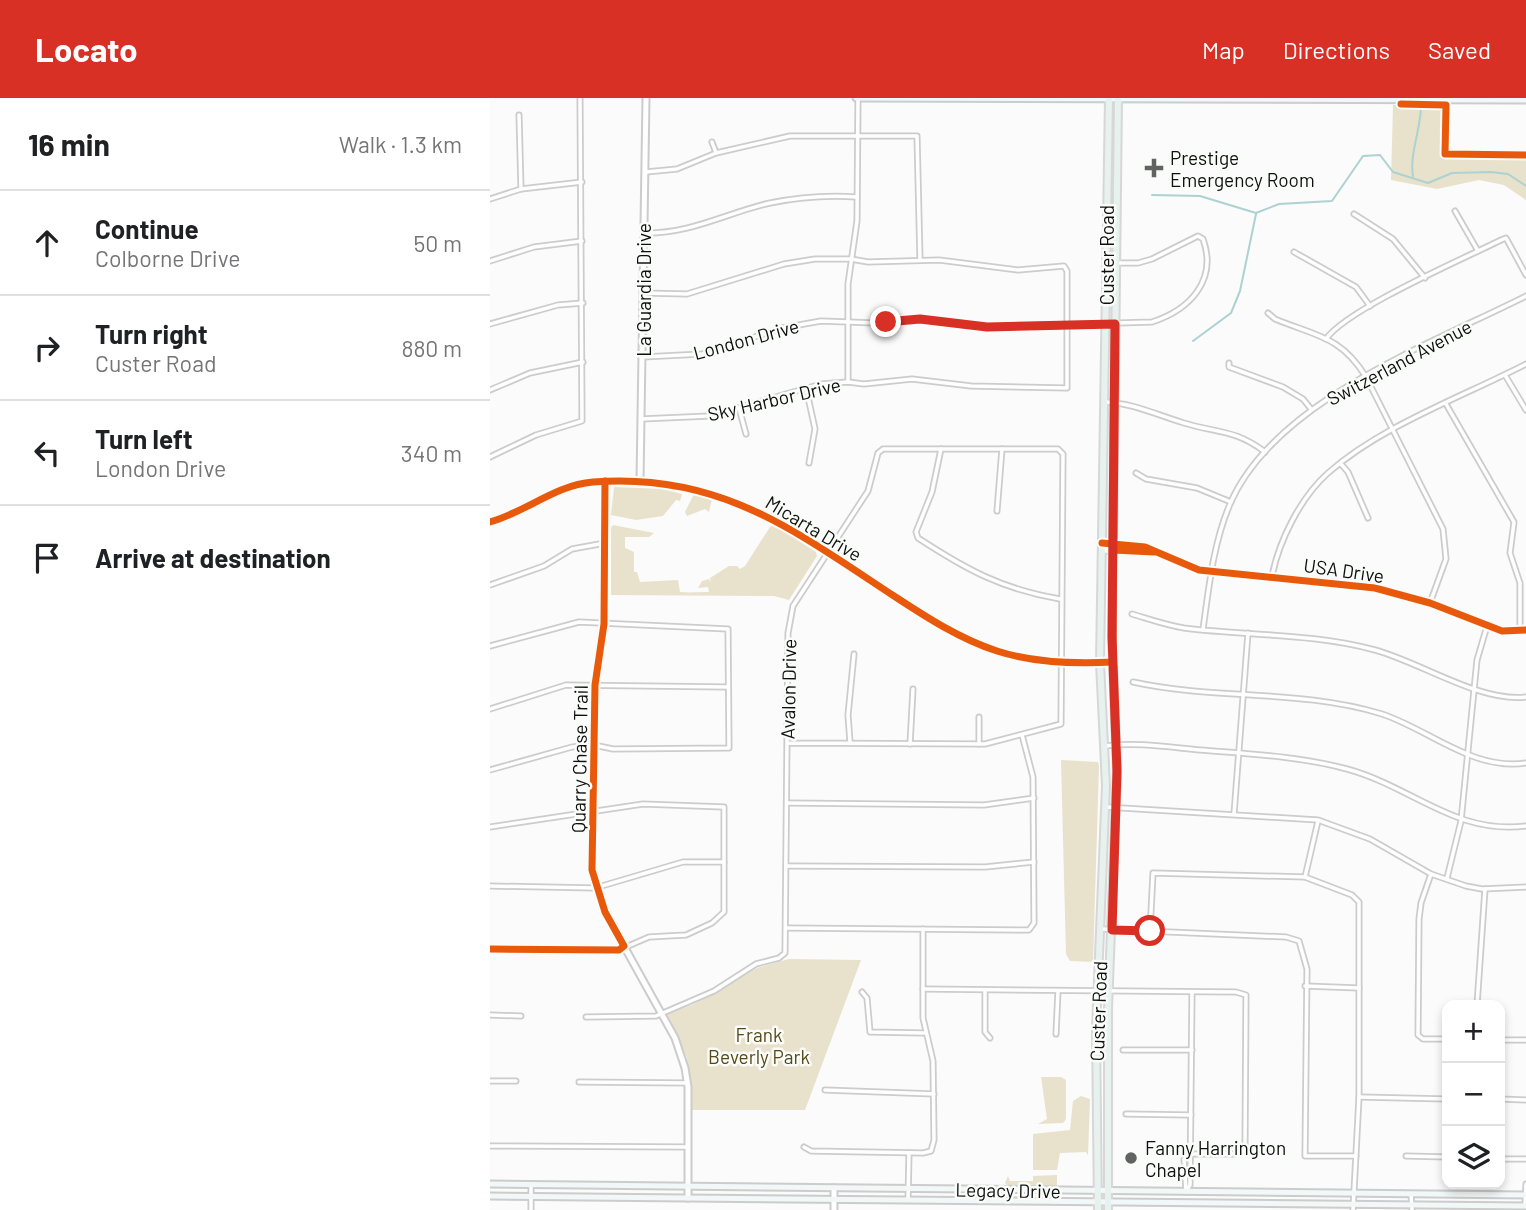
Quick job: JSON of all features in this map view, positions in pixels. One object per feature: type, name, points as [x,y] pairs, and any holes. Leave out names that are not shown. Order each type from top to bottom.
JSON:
[{"type":"main road","points":[[857,98],[1526,100]]},
{"type":"main road","name":"Custer Road","points":[[1098,1206],[1099,991],[1106,807],[1100,663],[1109,99]]},
{"type":"main road","name":"Custer Road","points":[[1108,1206],[1108,991],[1117,744],[1113,662],[1113,547],[1118,99]]},
{"type":"main road","points":[[1106,177],[1117,177]]},
{"type":"main road","points":[[1097,1091],[1108,1091]]},
{"type":"main road","name":"Legacy Drive","points":[[490,1184],[1526,1195]]},
{"type":"main road","points":[[1000,1202],[1001,1190]]},
{"type":"main road","points":[[1186,1192],[1186,1203]]},
{"type":"main road","name":"Legacy Drive","points":[[490,1196],[908,1200],[1098,1206],[1186,1203],[1412,1208],[1525,1206]]},
{"type":"street","points":[[490,457],[536,435],[582,421],[580,98]]},
{"type":"street","name":"La Guardia Drive","points":[[640,481],[646,98]]},
{"type":"street","points":[[848,382],[848,320],[857,197],[857,98]]},
{"type":"street","points":[[519,115],[522,189]]},
{"type":"street","points":[[645,173],[677,169],[716,153],[790,136],[917,135],[920,260]]},
{"type":"street","points":[[712,142],[716,153]]},
{"type":"street","points":[[490,199],[522,189],[582,182]]},
{"type":"street","points":[[642,233],[681,232],[754,208],[790,200],[857,197]]},
{"type":"street","points":[[1455,211],[1478,251]]},
{"type":"street","points":[[1354,214],[1393,239],[1413,260],[1425,278]]},
{"type":"street","name":"London Drive","points":[[643,357],[702,354],[802,323],[848,320],[875,323],[928,319],[987,327],[1152,321],[1186,306],[1199,289],[1206,262],[1205,244],[1198,236],[1152,259],[1138,263],[1116,263]]},
{"type":"street","points":[[1326,339],[1335,327],[1370,306],[1506,238],[1526,275]]},
{"type":"street","points":[[490,261],[534,247],[582,241]]},
{"type":"street","points":[[1294,252],[1356,287],[1370,306]]},
{"type":"street","points":[[643,293],[687,294],[783,264],[851,259],[868,262],[958,262],[1000,269],[1065,267],[1067,324]]},
{"type":"street","points":[[1106,263],[1116,263]]},
{"type":"street","name":"Switzerland Avenue","points":[[1203,629],[1211,571],[1231,502],[1265,452],[1311,409],[1366,377],[1526,296]]},
{"type":"street","points":[[490,324],[558,305],[583,303]]},
{"type":"street","points":[[1268,313],[1275,319],[1345,348],[1366,377],[1446,541],[1446,559],[1430,603]]},
{"type":"street","name":"Sky Harbor Drive","points":[[641,419],[709,416],[806,388],[848,382],[863,384],[912,379],[971,386],[1067,387],[1067,324]]},
{"type":"street","points":[[490,390],[530,373],[583,362]]},
{"type":"street","points":[[1229,363],[1229,367],[1293,392],[1311,409]]},
{"type":"street","points":[[1272,576],[1280,548],[1300,509],[1326,474],[1394,430],[1526,364]]},
{"type":"street","points":[[1505,374],[1526,410]]},
{"type":"street","points":[[806,388],[815,429],[809,463]]},
{"type":"street","points":[[1104,402],[1115,402],[1186,424],[1239,434],[1265,452]]},
{"type":"street","points":[[1446,404],[1514,522],[1510,553],[1520,583],[1523,630]]},
{"type":"street","points":[[739,408],[747,428],[746,434]]},
{"type":"street","name":"Avalon Drive","points":[[662,1014],[714,992],[764,961],[783,956],[786,928],[790,621],[793,606],[868,491],[878,453],[883,449],[941,449]]},
{"type":"street","points":[[787,743],[979,744],[1061,724],[1063,454],[1060,451],[941,449],[932,492],[916,532],[918,538],[979,576],[1022,593],[1060,599]]},
{"type":"street","points":[[997,512],[1002,449]]},
{"type":"street","points":[[1341,464],[1348,472],[1368,518]]},
{"type":"street","points":[[1136,473],[1146,480],[1197,488],[1231,502]]},
{"type":"street","name":"Micarta Drive","points":[[490,522],[559,491],[605,481],[640,481],[704,491],[749,507],[794,529],[944,627],[997,651],[1061,662],[1113,662]]},
{"type":"street","name":"Quarry Chase Trail","points":[[605,481],[604,624],[596,685],[594,745],[592,854],[595,888],[681,1053],[687,1083],[688,1198]]},
{"type":"street","points":[[490,585],[544,566],[572,549],[606,542]]},
{"type":"street","name":"USA Drive","points":[[1102,546],[1154,552],[1182,565],[1211,571],[1348,583],[1430,603],[1502,631],[1523,630]]},
{"type":"street","points":[[1132,614],[1166,624],[1326,640],[1372,649],[1405,659],[1476,690],[1503,697],[1526,697]]},
{"type":"street","points":[[490,646],[563,624],[728,629],[729,748],[613,749],[594,745],[572,747],[490,769]]},
{"type":"street","points":[[1447,878],[1461,821],[1477,660],[1487,626]]},
{"type":"street","points":[[1234,814],[1248,633]]},
{"type":"street","points":[[850,743],[848,715],[854,654]]},
{"type":"street","points":[[1133,682],[1304,697],[1343,704],[1408,725],[1468,754],[1493,762],[1526,762]]},
{"type":"street","points":[[490,709],[566,685],[727,687]]},
{"type":"street","points":[[910,744],[913,689]]},
{"type":"street","points":[[979,717],[979,744]]},
{"type":"street","points":[[786,928],[1031,928],[1034,923],[1034,798],[1033,777],[1022,735]]},
{"type":"street","points":[[1105,746],[1117,744],[1301,759],[1348,769],[1398,787],[1461,821],[1494,827],[1526,826]]},
{"type":"street","points":[[786,803],[984,805],[1034,798]]},
{"type":"street","points":[[490,827],[562,814],[594,814],[643,804],[724,807],[724,910],[712,923],[686,934],[649,937],[619,950],[490,949]]},
{"type":"street","points":[[1106,807],[1318,820],[1370,839],[1432,874],[1485,889],[1526,887]]},
{"type":"street","points":[[1305,877],[1318,820]]},
{"type":"street","points":[[490,886],[595,888],[683,862],[724,862]]},
{"type":"street","points":[[786,866],[985,867],[1034,862]]},
{"type":"street","points":[[1150,931],[1153,873],[1305,877],[1352,895],[1359,902],[1359,1097],[1353,1207]]},
{"type":"street","points":[[1432,874],[1420,911],[1418,1035],[1423,1040],[1442,1039]]},
{"type":"street","points":[[1477,1000],[1485,889]]},
{"type":"street","points":[[804,1147],[811,1151],[909,1153],[931,1150],[934,1140],[933,1061],[924,1033],[923,929]]},
{"type":"street","points":[[1101,929],[1294,939],[1304,951],[1305,1156],[1356,1156]]},
{"type":"street","points":[[1305,986],[1359,988]]},
{"type":"street","points":[[923,989],[1246,995],[1246,1143],[1243,1152],[1188,1154]]},
{"type":"street","points":[[985,990],[985,1032],[990,1038]]},
{"type":"street","points":[[1056,1034],[1058,991]]},
{"type":"street","points":[[862,992],[867,998],[870,1032],[924,1033]]},
{"type":"street","points":[[1186,1192],[1190,1185],[1188,1154],[1192,992]]},
{"type":"street","points":[[586,1017],[646,1018],[662,1014]]},
{"type":"street","points":[[490,1015],[522,1016]]},
{"type":"street","points":[[1505,1040],[1526,1040]]},
{"type":"street","points":[[1123,1050],[1192,1050]]},
{"type":"street","points":[[490,1081],[516,1081]]},
{"type":"street","points":[[579,1082],[687,1083]]},
{"type":"street","points":[[825,1090],[934,1094]]},
{"type":"street","points":[[1359,1097],[1442,1099]]},
{"type":"street","points":[[1505,1100],[1526,1100]]},
{"type":"street","points":[[1126,1114],[1191,1115]]},
{"type":"street","points":[[490,1146],[688,1147]]},
{"type":"street","points":[[908,1200],[909,1153]]},
{"type":"street","points":[[1406,1156],[1442,1157]]},
{"type":"street","points":[[1505,1158],[1526,1159]]},
{"type":"street","points":[[531,1184],[531,1210]]},
{"type":"street","points":[[1525,1206],[1526,1184]]},
{"type":"street","points":[[834,1188],[834,1210]]},
{"type":"street","points":[[1411,1194],[1412,1208]]},
{"type":"green space","points":[[1393,105],[1447,106],[1447,151],[1526,151],[1526,200],[1504,185],[1479,180],[1437,189],[1391,180]]},
{"type":"green space","points":[[614,487],[662,489],[682,494],[680,501],[676,500],[663,516],[636,520],[611,515]]},
{"type":"green space","points":[[694,494],[712,499],[709,512],[705,509],[687,516],[685,512]]},
{"type":"green space","points":[[613,525],[654,533],[649,537],[625,537],[625,548],[634,552],[634,572],[637,572],[640,582],[678,580],[680,592],[709,592],[708,587],[698,588],[702,581],[709,579],[711,583],[710,578],[729,566],[737,566],[740,569],[745,566],[770,527],[775,525],[816,552],[817,556],[789,600],[774,596],[611,595]]},
{"type":"green space","points":[[1061,760],[1098,762],[1099,766],[1093,962],[1070,961],[1066,954]]},
{"type":"green space","name":"Frank Beverly Park","points":[[789,959],[861,960],[805,1110],[691,1110],[687,1058],[667,1014],[694,1004],[757,968]]},
{"type":"green space","points":[[1041,1077],[1061,1077],[1066,1080],[1066,1119],[1063,1123],[1038,1124],[1047,1119]]},
{"type":"green space","points":[[1081,1096],[1090,1099],[1088,1155],[1086,1152],[1060,1153],[1057,1170],[1033,1170],[1033,1134],[1070,1130],[1073,1101]]},
{"type":"green space","points":[[1057,1175],[1057,1187],[1008,1186],[1005,1183],[1008,1176],[1010,1181],[1033,1181],[1033,1176]]},
{"type":"waterway","points":[[1413,176],[1421,103]]},
{"type":"waterway","points":[[1152,195],[1200,196],[1256,213],[1279,204],[1332,201],[1363,156],[1380,155],[1393,172],[1428,183],[1452,173],[1491,172],[1508,174],[1526,186]]},
{"type":"waterway","points":[[1193,341],[1231,313],[1240,291],[1256,214]]},
{"type":"cycle path","points":[[1401,104],[1446,105],[1445,154],[1526,155]]},
{"type":"cycle path","points":[[490,949],[619,950],[624,946],[605,912],[592,870],[595,685],[604,624],[605,481]]},
{"type":"cycle path","points":[[490,522],[579,484],[638,481],[680,486],[754,511],[789,529],[918,612],[970,640],[1011,655],[1069,663],[1113,662],[1113,550],[1154,552]]},
{"type":"cycle path","points":[[1102,543],[1145,547],[1199,570],[1375,588],[1430,603],[1502,631],[1526,630]]},
{"type":"place","name":"Prestige Emergency Room","points":[[1154,168]]},
{"type":"place","name":"Fanny Harrington Chapel","points":[[1131,1158]]},
{"type":"route","points":[[886,322],[920,319],[987,327],[1115,324],[1112,637],[1117,771],[1112,930],[1150,931]]}]
